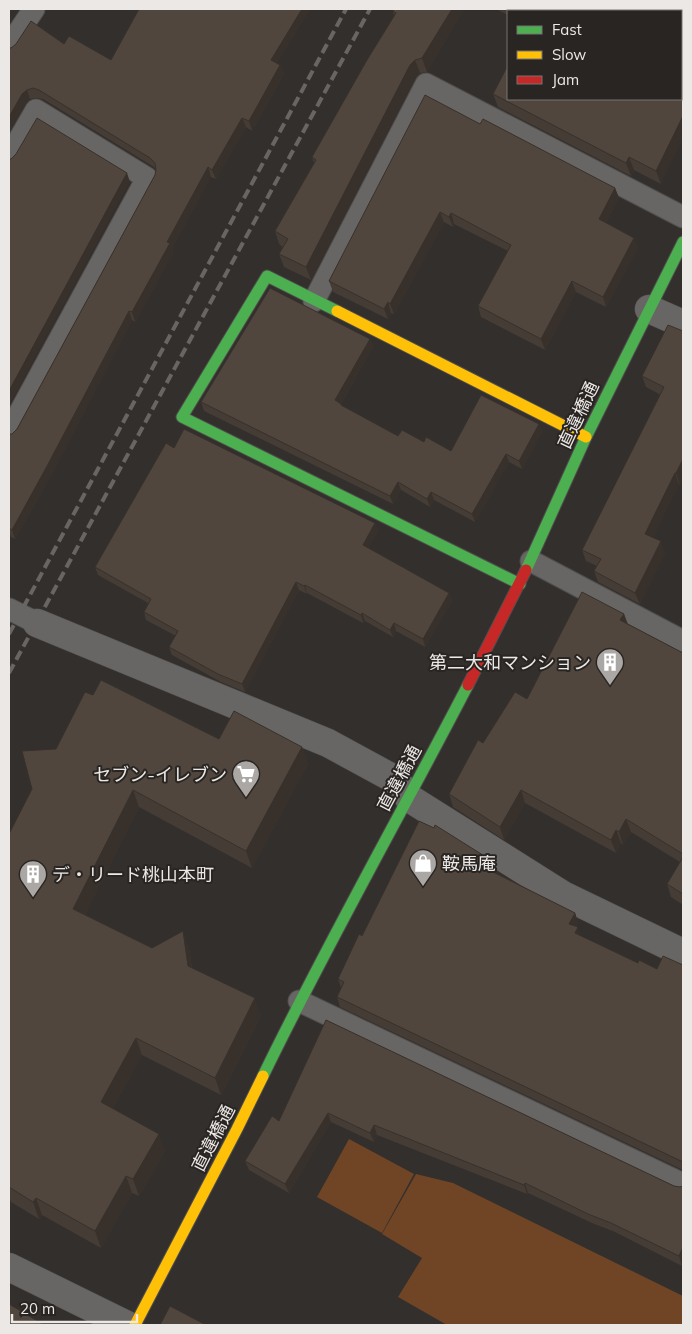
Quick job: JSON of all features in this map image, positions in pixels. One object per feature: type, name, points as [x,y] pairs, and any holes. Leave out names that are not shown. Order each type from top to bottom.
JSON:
[{"type":"street","name":"直違橋通","points":[[135,1325],[237,1129],[299,1001],[409,798],[520,584],[586,437],[683,242]]},
{"type":"street","points":[[520,584],[182,417],[267,276],[586,437]]},
{"type":"street","points":[[649,309],[683,324]]},
{"type":"street","points":[[36,623],[328,743],[396,780],[409,798],[563,894],[683,953]]},
{"type":"street","points":[[9,1267],[127,1325]]},
{"type":"lane","points":[[9,46],[34,9]]},
{"type":"lane","points":[[314,301],[426,84],[683,217]]},
{"type":"lane","points":[[9,157],[36,110],[147,178],[9,432]]},
{"type":"lane","points":[[531,561],[683,641]]},
{"type":"lane","points":[[9,609],[36,623]]},
{"type":"lane","points":[[299,1001],[681,1178]]},
{"type":"shaded area","points":[[349,1139],[414,1174],[382,1233],[317,1197]]},
{"type":"shaded area","points":[[416,1174],[453,1183],[683,1296],[683,1325],[447,1325],[398,1297],[422,1258],[382,1234]]},
{"type":"building","points":[[139,9],[302,9],[271,60],[280,65],[249,121],[242,118],[212,170],[208,167],[167,242],[170,243],[132,312],[129,311],[12,530],[9,528],[9,434],[12,434],[17,429],[155,175],[156,169],[155,163],[150,158],[39,90],[33,88],[22,94],[9,117],[9,48],[16,44],[31,21],[64,44],[69,36],[111,60]]},
{"type":"building","points":[[394,9],[452,9],[422,58],[415,60],[410,65],[306,267],[279,254],[288,239],[275,231],[316,160],[312,157],[396,13],[393,11]]},
{"type":"building","points":[[516,9],[683,9],[683,116],[656,171],[629,157],[626,163],[493,94],[507,67],[507,100],[682,100],[682,10]]},
{"type":"building","points":[[425,95],[480,124],[483,119],[615,188],[599,219],[634,238],[603,297],[572,281],[541,339],[478,306],[511,245],[451,213],[449,217],[440,212],[390,304],[388,302],[384,309],[329,281]]},
{"type":"building","points":[[37,118],[127,173],[9,391],[9,159],[16,154]]},
{"type":"building","points":[[270,288],[370,339],[335,400],[341,405],[398,436],[402,430],[424,442],[426,437],[451,451],[481,395],[539,424],[519,461],[506,454],[472,514],[431,492],[427,499],[398,482],[390,496],[201,402]]},
{"type":"building","points":[[668,325],[683,331],[683,459],[645,534],[661,541],[635,593],[594,571],[601,559],[582,550],[664,387],[642,376]]},
{"type":"building","points":[[184,429],[375,523],[363,545],[449,593],[423,639],[394,623],[390,630],[362,613],[361,615],[296,582],[242,684],[218,674],[169,647],[178,631],[144,612],[151,599],[95,567],[166,443],[174,448]]},
{"type":"building","points":[[582,592],[624,614],[620,620],[683,653],[683,854],[626,819],[619,832],[616,830],[611,840],[521,790],[500,827],[449,794],[478,740],[483,743],[515,692],[527,699]]},
{"type":"building","points":[[101,680],[219,739],[234,711],[302,747],[246,851],[133,790],[73,909],[152,948],[183,931],[188,966],[255,998],[215,1078],[136,1038],[101,1102],[159,1134],[133,1179],[126,1176],[95,1231],[36,1198],[33,1202],[9,1187],[9,834],[32,789],[22,751],[56,749],[85,692],[93,695]]},
{"type":"building","points":[[419,821],[434,828],[435,825],[486,857],[481,866],[575,913],[569,924],[578,927],[575,933],[638,963],[639,960],[657,969],[663,956],[683,965],[683,1162],[337,997],[344,982],[338,979],[359,934],[362,936]]},
{"type":"building","points":[[683,857],[683,894],[667,884]]},
{"type":"building","points":[[326,1020],[674,1186],[683,1186],[683,1249],[679,1256],[525,1183],[524,1185],[374,1125],[370,1133],[328,1113],[285,1184],[245,1161],[272,1116],[279,1121]]},
{"type":"building","points":[[9,1304],[44,1325],[9,1325]]},
{"type":"building","points":[[170,1306],[206,1325],[160,1325]]},
{"type":"railway","points":[[9,634],[346,9]]},
{"type":"railway","points":[[9,673],[370,9]]},
{"type":"traffic: fast","points":[[526,570],[586,437],[683,242]]},
{"type":"traffic: fast","points":[[337,311],[267,276],[182,417],[520,584]]},
{"type":"traffic: fast","points":[[263,1076],[338,929],[468,685]]},
{"type":"traffic: slow","points":[[337,311],[586,437]]},
{"type":"traffic: slow","points":[[135,1325],[263,1076]]},
{"type":"traffic: jam","points":[[468,685],[526,570]]},
{"type":"place","name":"第二大和マンション","points":[[610,686]]},
{"type":"place","name":"セブン-イレブン","points":[[246,798]]},
{"type":"place","name":"鞍馬庵","points":[[423,887]]},
{"type":"place","name":"デ・リード桃山本町","points":[[33,898]]}]
